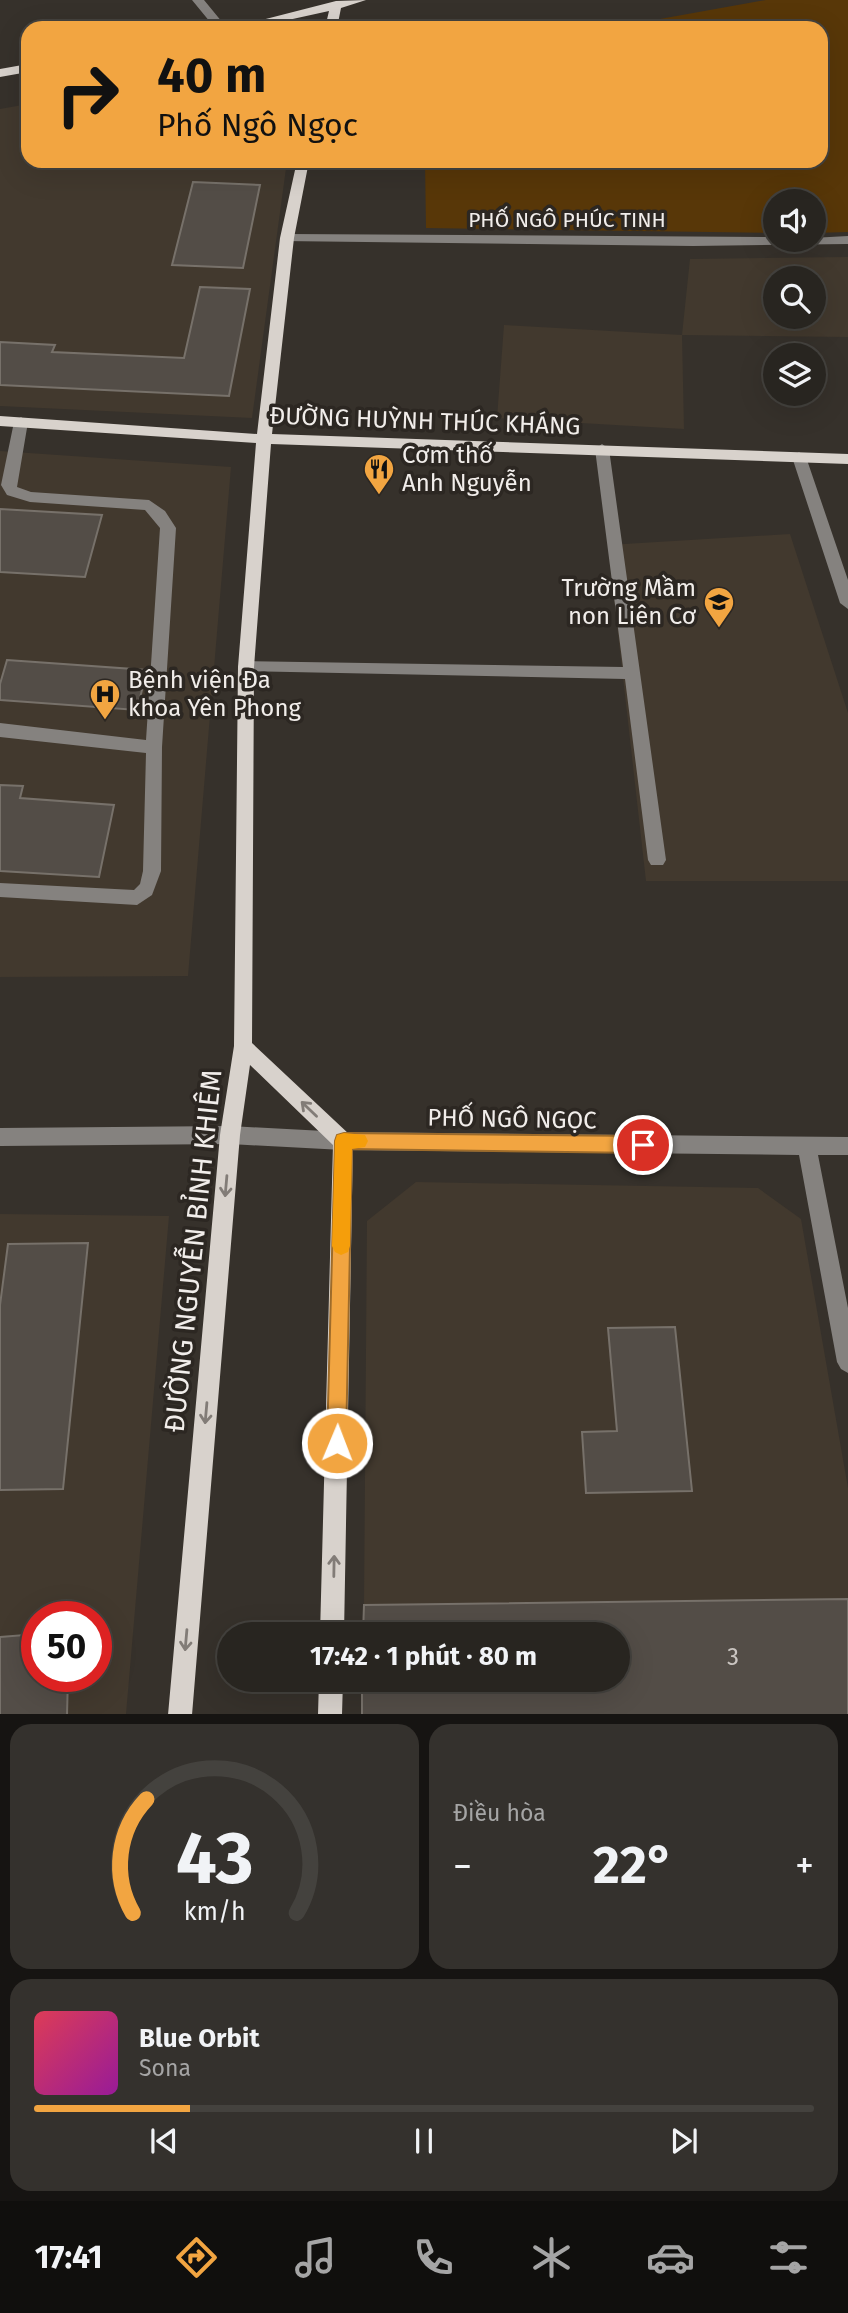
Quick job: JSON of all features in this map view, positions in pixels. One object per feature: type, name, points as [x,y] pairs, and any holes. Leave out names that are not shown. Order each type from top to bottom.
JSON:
[{"type":"main road","points":[[266,21],[360,0]]},
{"type":"main road","points":[[332,21],[336,4]]},
{"type":"main road","points":[[0,74],[21,70]]},
{"type":"main road","points":[[243,1046],[246,667],[264,439],[287,239],[302,168]]},
{"type":"main road","name":"ĐƯỜNG HUỲNH THÚC KHÁNG","points":[[0,421],[264,439],[848,459]]},
{"type":"main road","name":"ĐƯỜNG NGUYỄN BỈNH KHIÊM","points":[[180,1714],[230,1135],[243,1046]]},
{"type":"main road","name":"ĐƯỜNG NGUYỄN BỈNH KHIÊM","points":[[243,1046],[344,1141]]},
{"type":"main road","points":[[332,1622],[344,1141]]},
{"type":"main road","points":[[330,1714],[331,1692]]},
{"type":"street","points":[[198,0],[215,21]]},
{"type":"street","name":"PHỐ NGÔ PHÚC TINH","points":[[287,239],[693,242],[848,240]]},
{"type":"street","points":[[0,890],[137,898],[145,894],[152,871],[154,747],[168,528],[160,515],[149,505],[30,497],[12,491],[8,485],[21,422]]},
{"type":"street","points":[[602,449],[657,860]]},
{"type":"street","points":[[799,457],[848,603]]},
{"type":"street","points":[[246,667],[633,673]]},
{"type":"street","points":[[0,730],[154,747]]},
{"type":"street","name":"PHỐ NGÔ NGỌC","points":[[0,1137],[230,1135],[344,1141],[848,1146]]},
{"type":"street","points":[[807,1147],[848,1362]]},
{"type":"shaded area","points":[[766,0],[848,0],[848,232],[826,233],[826,189],[763,189],[763,233],[426,228],[425,168],[828,168],[828,21],[649,21]]},
{"type":"shaded area","points":[[21,105],[21,168],[286,168],[252,418],[0,406],[0,109]]},
{"type":"shaded area","points":[[848,257],[848,337],[682,335],[690,259]]},
{"type":"shaded area","points":[[504,325],[682,335],[684,429],[497,418]]},
{"type":"shaded area","name":"Bệnh viện Đa khoa Yên Phong","points":[[0,451],[231,467],[188,976],[0,977]]},
{"type":"shaded area","name":"Trường Mầm non Liên Cơ","points":[[790,534],[848,713],[848,881],[646,881],[608,545]]},
{"type":"shaded area","points":[[416,1182],[758,1188],[801,1219],[848,1488],[848,1599],[364,1605],[367,1221]]},
{"type":"shaded area","points":[[0,1214],[169,1216],[126,1714],[0,1714]]},
{"type":"building","points":[[193,182],[260,185],[243,268],[172,265]]},
{"type":"building","points":[[200,287],[250,289],[229,396],[0,385],[0,342],[55,345],[52,352],[184,358]]},
{"type":"building","points":[[0,509],[102,515],[85,577],[0,572]]},
{"type":"building","points":[[7,660],[147,670],[137,710],[0,700],[0,684]]},
{"type":"building","points":[[0,785],[23,786],[20,798],[114,805],[99,877],[0,871]]},
{"type":"building","points":[[88,1243],[63,1489],[0,1490],[0,1305],[8,1244]]},
{"type":"building","points":[[675,1327],[692,1491],[586,1493],[582,1432],[617,1431],[608,1328]]},
{"type":"building","points":[[848,1599],[848,1714],[362,1714],[362,1692],[630,1692],[630,1622],[363,1622],[364,1605]]},
{"type":"building","points":[[21,1635],[21,1692],[68,1692],[67,1714],[0,1714],[0,1637]]},
{"type":"slow traffic","points":[[341,1246],[344,1141],[359,1141]]},
{"type":"place","name":"Cơm thố Anh Nguyễn","points":[[379,496]]},
{"type":"place","name":"Trường Mầm non Liên Cơ","points":[[719,629]]},
{"type":"place","name":"Bệnh viện Đa khoa Yên Phong","points":[[105,721]]},
{"type":"route","points":[[337,1443],[344,1141],[643,1145]]}]
